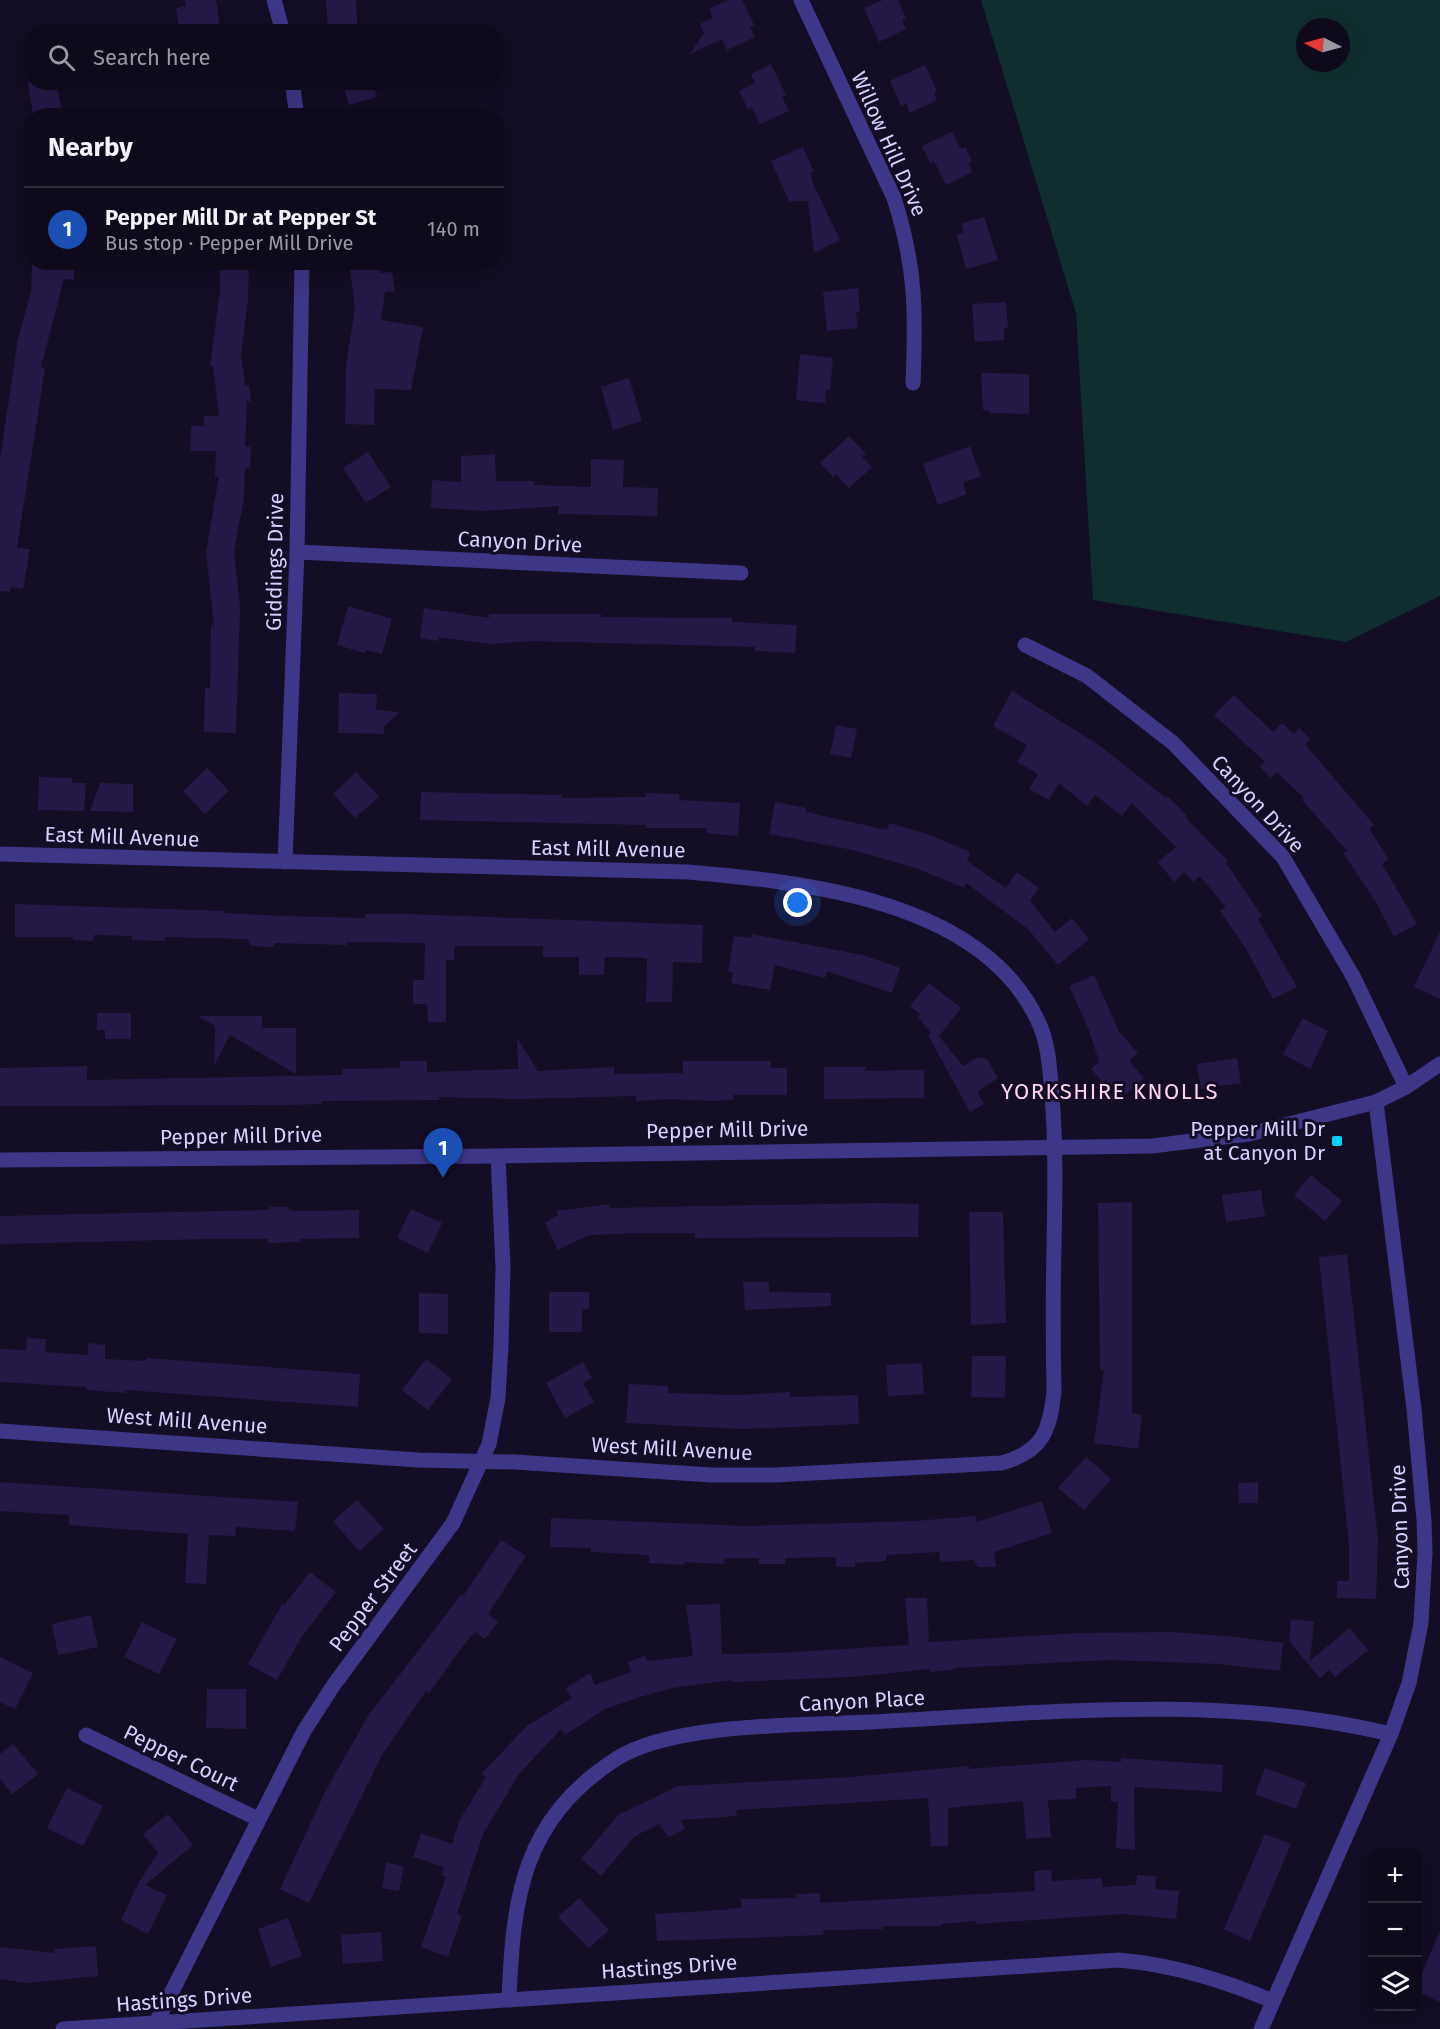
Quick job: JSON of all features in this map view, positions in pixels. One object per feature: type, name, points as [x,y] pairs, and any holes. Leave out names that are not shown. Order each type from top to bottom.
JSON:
[{"type":"street","points":[[274,0],[280,24]]},
{"type":"street","name":"Willow Hill Drive","points":[[801,0],[894,198],[904,230],[914,281],[913,383]]},
{"type":"street","points":[[293,90],[296,108]]},
{"type":"street","name":"Giddings Drive","points":[[285,862],[297,552],[302,270]]},
{"type":"street","name":"Canyon Drive","points":[[297,552],[741,573]]},
{"type":"street","name":"Canyon Drive","points":[[1025,645],[1087,676],[1173,743],[1283,857],[1354,978],[1406,1088]]},
{"type":"street","name":"East Mill Avenue","points":[[0,854],[688,872],[833,891],[902,910],[929,920],[968,942],[1005,976],[1030,1006],[1039,1023],[1049,1059],[1056,1148]]},
{"type":"street","name":"Pepper Mill Drive","points":[[0,1160],[498,1156],[1152,1146],[1201,1141],[1284,1126],[1376,1102],[1406,1088],[1440,1064]]},
{"type":"street","name":"Canyon Drive","points":[[1261,2029],[1391,1734],[1409,1683],[1418,1645],[1424,1599],[1425,1552],[1414,1409],[1376,1102]]},
{"type":"street","name":"West Mill Avenue","points":[[0,1431],[418,1460],[711,1474],[775,1475],[987,1465],[1018,1457],[1046,1434],[1052,1409],[1056,1148]]},
{"type":"street","name":"Pepper Street","points":[[154,2026],[304,1731],[333,1686],[453,1523],[482,1462],[494,1425],[501,1346],[503,1267],[498,1156]]},
{"type":"street","name":"Canyon Place","points":[[508,2000],[518,1895],[532,1850],[553,1818],[585,1783],[615,1759],[645,1745],[710,1732],[1044,1711],[1139,1708],[1311,1717],[1391,1734]]},
{"type":"street","name":"Pepper Court","points":[[86,1735],[258,1819]]},
{"type":"street","name":"Hastings Drive","points":[[63,2029],[154,2026],[1119,1960],[1176,1967],[1230,1983],[1273,2001]]},
{"type":"green space","points":[[981,0],[1440,0],[1440,596],[1346,642],[1093,600],[1076,313]]},
{"type":"building","points":[[185,0],[216,0],[220,24],[178,24],[176,8],[186,6]]},
{"type":"building","points":[[326,0],[356,0],[358,24],[328,24]]},
{"type":"building","points":[[728,0],[742,0],[754,25],[750,27],[755,37],[727,50],[722,39],[690,54],[704,33],[700,24],[713,18],[709,9]]},
{"type":"building","points":[[883,0],[898,0],[906,18],[902,20],[906,29],[879,42],[864,8]]},
{"type":"building","points":[[771,64],[786,95],[782,97],[789,111],[760,124],[752,107],[748,109],[739,91],[755,83],[751,74]]},
{"type":"building","points":[[925,65],[937,91],[934,92],[937,100],[910,113],[906,103],[901,106],[890,81]]},
{"type":"building","points":[[29,90],[58,90],[61,108],[32,108]]},
{"type":"building","points":[[344,90],[375,90],[377,97],[349,105]]},
{"type":"building","points":[[952,132],[961,149],[965,147],[972,161],[968,163],[972,172],[946,185],[934,161],[930,163],[922,146]]},
{"type":"building","points":[[803,147],[814,172],[810,173],[813,184],[840,240],[814,253],[808,201],[789,201],[771,161]]},
{"type":"building","points":[[984,217],[998,260],[966,269],[957,235],[964,233],[962,223]]},
{"type":"building","points":[[32,270],[74,270],[74,280],[64,279],[41,367],[45,368],[17,548],[30,549],[23,589],[11,587],[10,592],[0,591],[0,459],[18,339],[31,292]]},
{"type":"building","points":[[220,270],[249,270],[248,300],[241,354],[245,385],[249,385],[251,401],[247,401],[245,447],[251,447],[250,468],[245,468],[244,498],[234,552],[240,608],[236,733],[204,732],[205,687],[210,688],[211,625],[214,625],[206,552],[219,477],[215,477],[216,451],[190,451],[191,426],[204,426],[204,416],[219,416],[213,366],[210,367],[220,291]]},
{"type":"building","points":[[350,270],[392,272],[395,291],[385,292],[381,320],[423,327],[411,390],[375,389],[374,425],[345,424],[346,365],[355,308]]},
{"type":"building","points":[[858,288],[860,312],[856,312],[858,328],[827,331],[823,292]]},
{"type":"building","points":[[1006,302],[1008,328],[1004,328],[1004,340],[975,342],[972,304]]},
{"type":"building","points":[[800,354],[833,358],[830,390],[826,390],[825,403],[796,400]]},
{"type":"building","points":[[981,373],[1029,374],[1029,414],[989,413],[989,410],[983,410]]},
{"type":"building","points":[[629,378],[642,421],[613,430],[601,387]]},
{"type":"building","points":[[849,436],[866,454],[862,457],[872,467],[849,488],[836,474],[833,477],[820,463]]},
{"type":"building","points":[[970,446],[981,476],[963,483],[967,494],[938,505],[923,464]]},
{"type":"building","points":[[368,452],[391,487],[366,503],[343,468]]},
{"type":"building","points":[[495,454],[496,481],[534,481],[534,485],[591,487],[591,459],[624,460],[623,487],[658,488],[657,516],[558,514],[559,506],[484,511],[431,508],[432,480],[461,482],[461,456]]},
{"type":"building","points":[[348,606],[392,619],[382,654],[366,650],[365,653],[337,645]]},
{"type":"building","points":[[424,608],[489,618],[489,614],[601,614],[601,617],[732,618],[732,622],[797,625],[795,653],[755,651],[755,647],[531,641],[491,644],[438,637],[438,641],[420,638]]},
{"type":"building","points":[[1012,691],[1099,745],[1166,798],[1168,796],[1228,861],[1226,863],[1262,916],[1258,919],[1297,987],[1273,999],[1245,947],[1220,911],[1226,907],[1200,876],[1193,882],[1184,872],[1174,882],[1158,862],[1176,847],[1132,803],[1122,816],[1095,795],[1087,806],[1059,783],[1049,800],[1029,789],[1038,774],[1017,762],[1027,745],[993,726]]},
{"type":"building","points":[[339,693],[377,694],[376,710],[400,712],[384,726],[384,734],[338,733]]},
{"type":"building","points":[[1234,695],[1273,732],[1282,723],[1294,734],[1299,728],[1310,739],[1305,744],[1374,825],[1369,829],[1389,859],[1382,864],[1417,924],[1394,937],[1376,902],[1343,853],[1347,851],[1302,800],[1304,798],[1277,772],[1271,778],[1260,767],[1265,762],[1214,715]]},
{"type":"building","points":[[836,725],[857,729],[851,758],[830,754]]},
{"type":"building","points":[[207,768],[229,791],[205,814],[183,791]]},
{"type":"building","points":[[356,772],[379,797],[355,818],[333,794]]},
{"type":"building","points":[[39,777],[72,778],[72,783],[86,783],[84,811],[38,810]]},
{"type":"building","points":[[100,783],[133,784],[133,812],[90,811]]},
{"type":"building","points":[[421,792],[562,795],[562,798],[646,797],[646,793],[679,794],[679,800],[740,803],[738,836],[706,833],[707,828],[420,820]]},
{"type":"building","points":[[775,802],[806,808],[806,812],[887,830],[889,823],[928,834],[970,852],[967,861],[1006,888],[1017,872],[1039,888],[1030,901],[1055,932],[1072,918],[1089,939],[1058,965],[1028,929],[966,883],[964,888],[916,868],[853,850],[769,834]]},
{"type":"building","points":[[15,904],[224,911],[224,913],[284,916],[365,918],[365,914],[406,914],[703,925],[702,963],[673,962],[672,1002],[646,1002],[647,958],[605,957],[604,975],[579,975],[579,957],[543,957],[543,946],[455,946],[454,960],[446,960],[446,1022],[428,1022],[427,1004],[413,1004],[413,980],[424,980],[425,943],[347,942],[347,945],[275,943],[274,947],[251,946],[247,939],[165,937],[165,941],[132,940],[132,936],[94,935],[93,941],[73,940],[73,937],[15,937]]},
{"type":"building","points":[[1440,932],[1440,999],[1414,987]]},
{"type":"building","points":[[752,934],[863,955],[900,968],[892,993],[827,971],[825,978],[775,965],[770,990],[731,983],[733,973],[728,972],[734,936],[751,938]]},
{"type":"building","points":[[1094,975],[1119,1032],[1138,1053],[1129,1061],[1144,1078],[1124,1096],[1113,1085],[1109,1089],[1091,1069],[1099,1062],[1089,1030],[1069,986]]},
{"type":"building","points":[[929,983],[961,1008],[939,1036],[963,1066],[978,1057],[987,1059],[998,1078],[977,1092],[984,1104],[970,1112],[928,1035],[931,1033],[918,1017],[920,1014],[910,1006]]},
{"type":"building","points":[[97,1013],[131,1013],[131,1039],[105,1039],[105,1030],[97,1030]]},
{"type":"building","points":[[198,1016],[262,1016],[262,1028],[296,1028],[296,1074],[230,1035],[214,1066],[215,1026]]},
{"type":"building","points":[[1303,1018],[1328,1031],[1310,1069],[1283,1054]]},
{"type":"building","points":[[517,1038],[538,1071],[614,1067],[614,1074],[683,1073],[683,1061],[771,1061],[771,1068],[787,1068],[787,1095],[733,1095],[733,1100],[712,1101],[669,1099],[636,1101],[636,1096],[518,1099],[439,1097],[439,1100],[322,1101],[322,1104],[286,1105],[0,1106],[0,1068],[87,1066],[87,1080],[342,1075],[342,1069],[400,1068],[400,1061],[427,1061],[427,1072],[518,1069]]},
{"type":"building","points":[[1237,1058],[1241,1083],[1201,1089],[1197,1064]]},
{"type":"building","points":[[824,1067],[866,1067],[865,1071],[924,1070],[924,1098],[824,1099]]},
{"type":"building","points":[[1311,1175],[1342,1201],[1325,1221],[1294,1195]]},
{"type":"building","points":[[1261,1190],[1265,1216],[1226,1222],[1222,1195]]},
{"type":"building","points":[[1132,1202],[1132,1413],[1142,1415],[1138,1449],[1094,1443],[1104,1370],[1100,1370],[1098,1203]]},
{"type":"building","points":[[609,1204],[609,1208],[919,1204],[918,1237],[695,1238],[695,1233],[637,1233],[589,1235],[558,1250],[545,1223],[558,1215],[557,1211]]},
{"type":"building","points":[[269,1207],[289,1207],[289,1210],[300,1211],[359,1210],[359,1238],[300,1239],[300,1242],[268,1243],[268,1239],[209,1239],[0,1244],[0,1216],[269,1210]]},
{"type":"building","points":[[411,1209],[442,1223],[428,1253],[397,1238]]},
{"type":"building","points":[[969,1212],[1003,1212],[1006,1323],[971,1325]]},
{"type":"building","points":[[1347,1254],[1378,1539],[1376,1599],[1337,1598],[1337,1581],[1349,1581],[1349,1544],[1319,1257]]},
{"type":"building","points":[[743,1282],[769,1282],[769,1292],[831,1293],[831,1306],[745,1310]]},
{"type":"building","points":[[549,1292],[589,1292],[589,1309],[582,1309],[582,1332],[549,1332]]},
{"type":"building","points":[[419,1293],[448,1294],[448,1334],[419,1333]]},
{"type":"building","points":[[27,1338],[46,1339],[45,1352],[88,1355],[88,1343],[105,1345],[105,1359],[145,1361],[147,1358],[360,1374],[358,1407],[125,1390],[125,1393],[86,1390],[86,1387],[0,1382],[0,1349],[26,1350]]},
{"type":"building","points":[[972,1356],[1006,1356],[1005,1398],[971,1397]]},
{"type":"building","points":[[426,1359],[452,1379],[428,1410],[402,1390]]},
{"type":"building","points":[[583,1362],[592,1378],[583,1383],[594,1402],[565,1418],[546,1383]]},
{"type":"building","points":[[922,1363],[924,1394],[888,1396],[886,1365]]},
{"type":"building","points":[[629,1384],[668,1386],[668,1393],[738,1395],[790,1392],[790,1397],[858,1395],[859,1424],[742,1429],[626,1423]]},
{"type":"building","points":[[1086,1457],[1111,1479],[1084,1510],[1058,1488]]},
{"type":"building","points":[[0,1482],[298,1502],[295,1531],[236,1527],[235,1536],[209,1535],[206,1584],[185,1583],[188,1534],[69,1525],[69,1515],[0,1511]]},
{"type":"building","points":[[1258,1482],[1258,1503],[1239,1503],[1238,1483]]},
{"type":"building","points":[[357,1500],[384,1529],[359,1551],[333,1521]]},
{"type":"building","points":[[1042,1501],[1052,1533],[994,1552],[996,1567],[978,1567],[973,1560],[940,1562],[939,1552],[886,1555],[886,1561],[855,1563],[855,1567],[836,1567],[836,1557],[785,1558],[785,1564],[759,1564],[759,1558],[725,1558],[724,1564],[684,1562],[684,1565],[649,1563],[649,1555],[591,1552],[591,1548],[550,1547],[551,1518],[746,1526],[915,1521],[976,1516],[977,1522]]},
{"type":"building","points":[[501,1540],[526,1556],[488,1614],[498,1622],[485,1639],[475,1632],[429,1693],[426,1691],[382,1755],[309,1903],[280,1889],[325,1792],[368,1716],[461,1595],[463,1596]]},
{"type":"building","points":[[310,1572],[336,1592],[301,1638],[277,1680],[248,1664],[282,1604],[284,1605]]},
{"type":"building","points":[[905,1598],[927,1598],[929,1642],[1079,1633],[1170,1632],[1226,1636],[1283,1643],[1280,1671],[1219,1664],[1110,1660],[953,1668],[953,1670],[930,1672],[930,1669],[850,1677],[732,1682],[732,1680],[673,1688],[640,1697],[605,1709],[565,1735],[561,1729],[519,1774],[483,1834],[457,1914],[462,1916],[448,1957],[421,1947],[446,1877],[441,1876],[444,1867],[413,1857],[421,1833],[452,1844],[459,1821],[486,1777],[481,1774],[527,1726],[572,1698],[566,1688],[590,1673],[595,1685],[631,1672],[628,1662],[645,1656],[647,1661],[693,1656],[686,1605],[720,1604],[722,1654],[777,1653],[909,1645]]},
{"type":"building","points":[[91,1615],[98,1647],[58,1655],[52,1624]]},
{"type":"building","points":[[1291,1619],[1314,1622],[1310,1661],[1349,1628],[1368,1650],[1335,1677],[1329,1670],[1320,1678],[1289,1641]]},
{"type":"building","points":[[142,1622],[177,1639],[159,1674],[124,1657]]},
{"type":"building","points":[[0,1657],[33,1673],[15,1709],[0,1702]]},
{"type":"building","points":[[207,1689],[246,1689],[246,1729],[206,1728]]},
{"type":"building","points":[[13,1744],[38,1774],[12,1794],[0,1779],[0,1754]]},
{"type":"building","points":[[1121,1758],[1223,1765],[1222,1792],[1134,1787],[1135,1850],[1116,1848],[1118,1802],[1111,1802],[1111,1786],[1076,1788],[1076,1799],[1048,1800],[1051,1837],[1026,1839],[1023,1801],[948,1808],[948,1846],[931,1846],[928,1798],[736,1810],[737,1816],[681,1820],[685,1829],[669,1837],[659,1824],[635,1836],[601,1876],[581,1859],[618,1815],[678,1786],[851,1777],[969,1766],[969,1769],[1086,1760],[1121,1762]]},
{"type":"building","points":[[1265,1768],[1306,1783],[1296,1809],[1255,1794]]},
{"type":"building","points":[[67,1788],[103,1806],[83,1846],[47,1828]]},
{"type":"building","points":[[168,1814],[193,1845],[145,1885],[167,1895],[148,1934],[121,1920],[139,1882],[158,1853],[143,1834]]},
{"type":"building","points":[[1265,1834],[1291,1844],[1250,1941],[1224,1929]]},
{"type":"building","points":[[386,1862],[404,1867],[399,1891],[382,1888]]},
{"type":"building","points":[[1051,1870],[1052,1881],[1102,1878],[1102,1887],[1136,1885],[1137,1875],[1156,1876],[1155,1889],[1179,1891],[1176,1919],[1122,1914],[976,1924],[976,1921],[941,1924],[941,1926],[883,1926],[883,1929],[823,1930],[824,1935],[657,1941],[655,1914],[722,1910],[742,1907],[741,1899],[796,1898],[796,1894],[820,1893],[820,1903],[1035,1891],[1034,1871]]},
{"type":"building","points":[[579,1898],[609,1930],[589,1948],[558,1917]]},
{"type":"building","points":[[288,1918],[302,1956],[271,1967],[258,1929]]},
{"type":"building","points":[[1440,1931],[1440,2002],[1422,1994],[1422,1973]]},
{"type":"building","points":[[381,1932],[383,1961],[343,1964],[341,1935]]},
{"type":"building","points":[[96,1946],[98,1976],[26,1983],[0,1979],[0,1947],[54,1953],[54,1949]]},
{"type":"place","name":"Pepper Mill Dr at Canyon Dr","points":[[1337,1141]]},
{"type":"place","name":"Pepper Mill Dr at Pepper St","points":[[443,1178]]},
{"type":"district","name":"YORKSHIRE KNOLLS","points":[[1110,1091]]}]
